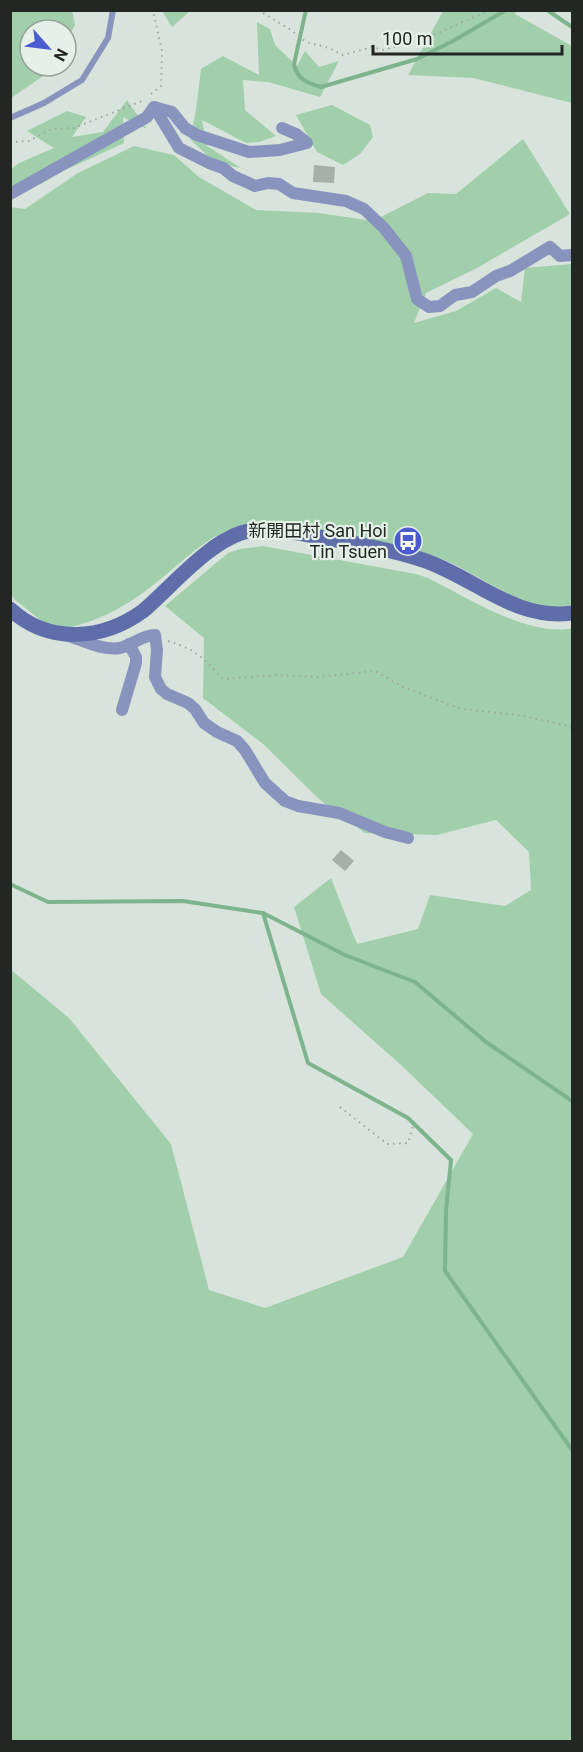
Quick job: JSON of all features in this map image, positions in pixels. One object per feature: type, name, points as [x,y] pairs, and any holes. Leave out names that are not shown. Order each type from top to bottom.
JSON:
[{"type":"main road","points":[[10,609],[33,624],[62,634],[97,633],[120,626],[143,611],[221,543],[240,533],[258,530],[287,531],[405,555],[443,568],[516,607],[542,614],[573,613]]},
{"type":"street","points":[[154,107],[172,112],[185,128],[197,135],[249,152],[280,150],[307,143],[296,134],[282,128]]},
{"type":"street","points":[[10,194],[147,117],[154,107]]},
{"type":"street","points":[[154,107],[179,148],[223,168],[233,176],[255,186],[267,183],[279,184],[293,194],[346,201],[364,209],[384,228],[406,256],[417,299],[429,307],[440,306],[455,295],[472,292],[496,276],[510,271],[550,247],[560,256],[573,255]]},
{"type":"street","points":[[62,634],[108,648],[119,648],[146,635],[155,635],[157,650],[155,677],[161,689],[188,703],[204,723],[217,732],[237,741],[266,783],[285,801],[298,806],[339,813],[385,832],[408,838]]},
{"type":"street","points":[[122,710],[136,663],[136,657],[129,644]]},
{"type":"lane","points":[[10,118],[44,104],[82,80],[108,38],[113,10]]},
{"type":"path","points":[[10,142],[29,141],[51,129],[74,128],[85,124],[138,104],[161,86],[162,51],[153,10]]},
{"type":"path","points":[[258,11],[291,30],[306,42],[329,48],[343,55],[372,46],[382,50],[429,37],[490,10]]},
{"type":"path","points":[[155,635],[200,654],[223,679],[278,675],[318,677],[375,671],[403,687],[461,709],[518,716],[569,726],[573,729]]},
{"type":"path","points":[[340,1107],[387,1144],[408,1143],[414,1123]]},
{"type":"green space","points":[[11,10],[72,11],[74,18],[18,18],[18,78],[40,78],[11,98]]},
{"type":"green space","points":[[162,11],[190,11],[172,27]]},
{"type":"green space","points":[[443,11],[516,11],[515,14],[572,46],[572,103],[473,78],[408,75]]},
{"type":"green space","points":[[257,22],[270,29],[275,45],[297,66],[305,51],[319,67],[339,61],[320,97],[268,82],[243,80],[245,110],[276,136],[259,142],[246,143],[202,120],[207,146],[241,168],[215,163],[190,139],[201,69],[223,56],[259,75]]},
{"type":"green space","points":[[127,100],[147,129],[123,117],[124,143],[57,174],[41,184],[11,186],[11,169],[19,163],[54,148],[27,131],[67,111],[86,117],[72,137],[103,132]]},
{"type":"green space","points":[[332,105],[370,125],[373,137],[360,154],[343,165],[317,152],[296,115]]},
{"type":"green space","points":[[523,139],[570,214],[477,268],[426,293],[414,323],[456,311],[496,288],[521,302],[525,268],[572,264],[572,605],[554,607],[519,598],[450,563],[420,552],[264,523],[247,524],[217,536],[203,544],[129,602],[80,625],[53,630],[14,599],[11,594],[10,207],[25,209],[78,173],[134,146],[174,155],[199,177],[256,210],[319,213],[373,221],[428,193],[456,194]]},
{"type":"green space","points":[[263,546],[416,574],[518,622],[555,630],[572,628],[572,1741],[11,1741],[10,969],[69,1018],[171,1144],[209,1290],[265,1308],[403,1257],[473,1134],[401,1065],[321,994],[294,907],[331,878],[357,944],[418,929],[430,895],[505,906],[531,890],[529,852],[496,820],[437,835],[365,833],[320,800],[263,744],[203,698],[204,638],[165,606],[228,553]]},
{"type":"building","points":[[314,165],[335,167],[334,183],[313,182]]},
{"type":"building","points":[[341,850],[354,861],[345,871],[332,860]]},
{"type":"waterway","points":[[306,10],[294,64],[303,80],[321,87],[417,59],[506,10]]},
{"type":"waterway","points":[[547,10],[572,27]]},
{"type":"waterway","points":[[10,884],[48,902],[183,901],[263,913],[308,1063],[408,1118],[451,1160],[446,1211],[445,1271],[572,1450]]},
{"type":"waterway","points":[[263,913],[345,955],[415,982],[486,1042],[572,1101]]},
{"type":"place","name":"新開田村 San Hoi Tin Tsuen","points":[[408,541]]}]
